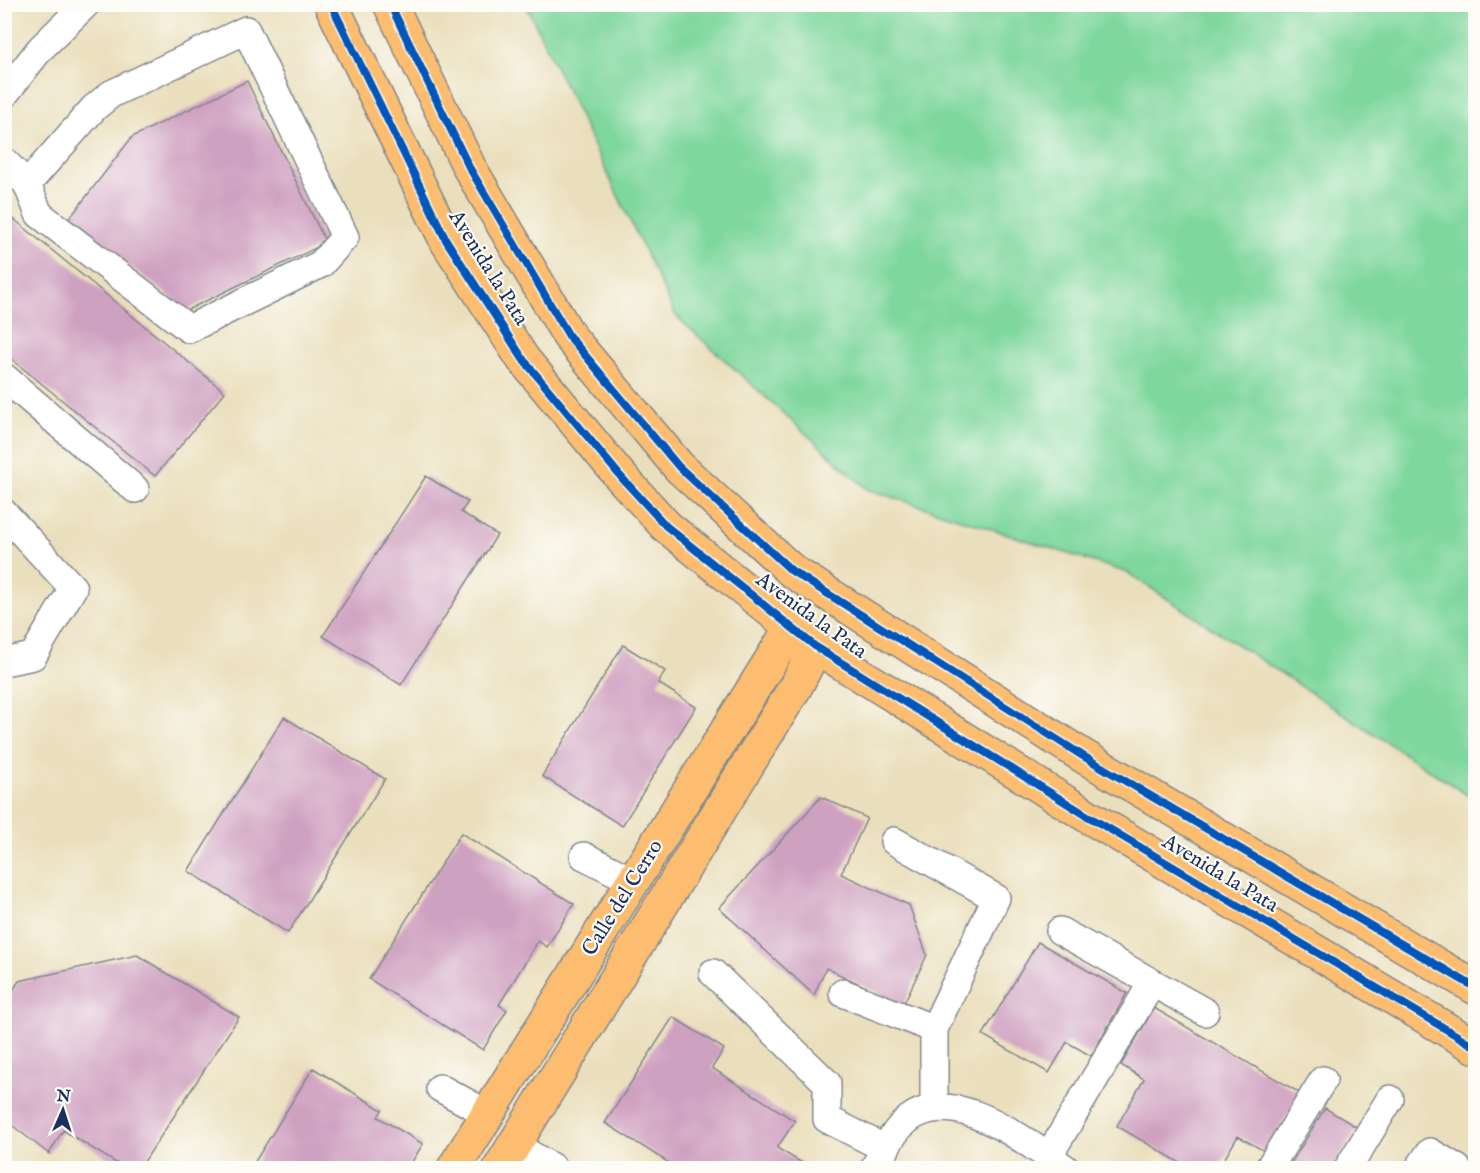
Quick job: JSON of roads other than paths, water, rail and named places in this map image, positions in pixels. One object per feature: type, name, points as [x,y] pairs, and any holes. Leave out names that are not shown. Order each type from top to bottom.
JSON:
[{"type":"main road","name":"Avenida la Pata","points":[[331,4],[446,240],[523,359],[621,477],[666,526],[804,638],[1086,815],[1476,1047]]},
{"type":"main road","name":"Avenida la Pata","points":[[390,4],[470,167],[569,336],[680,467],[792,571],[1083,756],[1476,988]]},
{"type":"main road","points":[[792,571],[804,638]]},
{"type":"main road","name":"Calle del Cerro","points":[[454,1168],[633,882],[804,638]]},
{"type":"main road","name":"Calle del Cerro","points":[[507,1157],[796,686],[804,638]]},
{"type":"street","points":[[4,95],[40,49],[86,4]]},
{"type":"street","points":[[4,161],[27,184],[39,214],[189,329],[321,264],[345,237],[246,30],[111,94],[94,108],[27,184]]},
{"type":"street","points":[[4,377],[135,489]]},
{"type":"street","points":[[4,513],[73,588],[33,656],[4,662]]},
{"type":"street","points":[[894,841],[996,898],[934,1029],[934,1109]]},
{"type":"street","points":[[584,856],[633,882]]},
{"type":"street","points":[[1060,931],[1205,1012]]},
{"type":"street","points":[[713,973],[827,1083],[827,1119],[880,1159],[901,1126],[916,1116],[934,1109],[965,1110],[991,1122],[1056,1163],[1152,983]]},
{"type":"street","points":[[843,993],[934,1029]]},
{"type":"street","points":[[1269,1168],[1323,1080]]},
{"type":"street","points":[[440,1088],[488,1114]]},
{"type":"street","points":[[1348,1168],[1390,1099]]},
{"type":"street","points":[[1419,1168],[1430,1152],[1457,1168]]},
{"type":"street","points":[[507,1157],[553,1168]]}]
